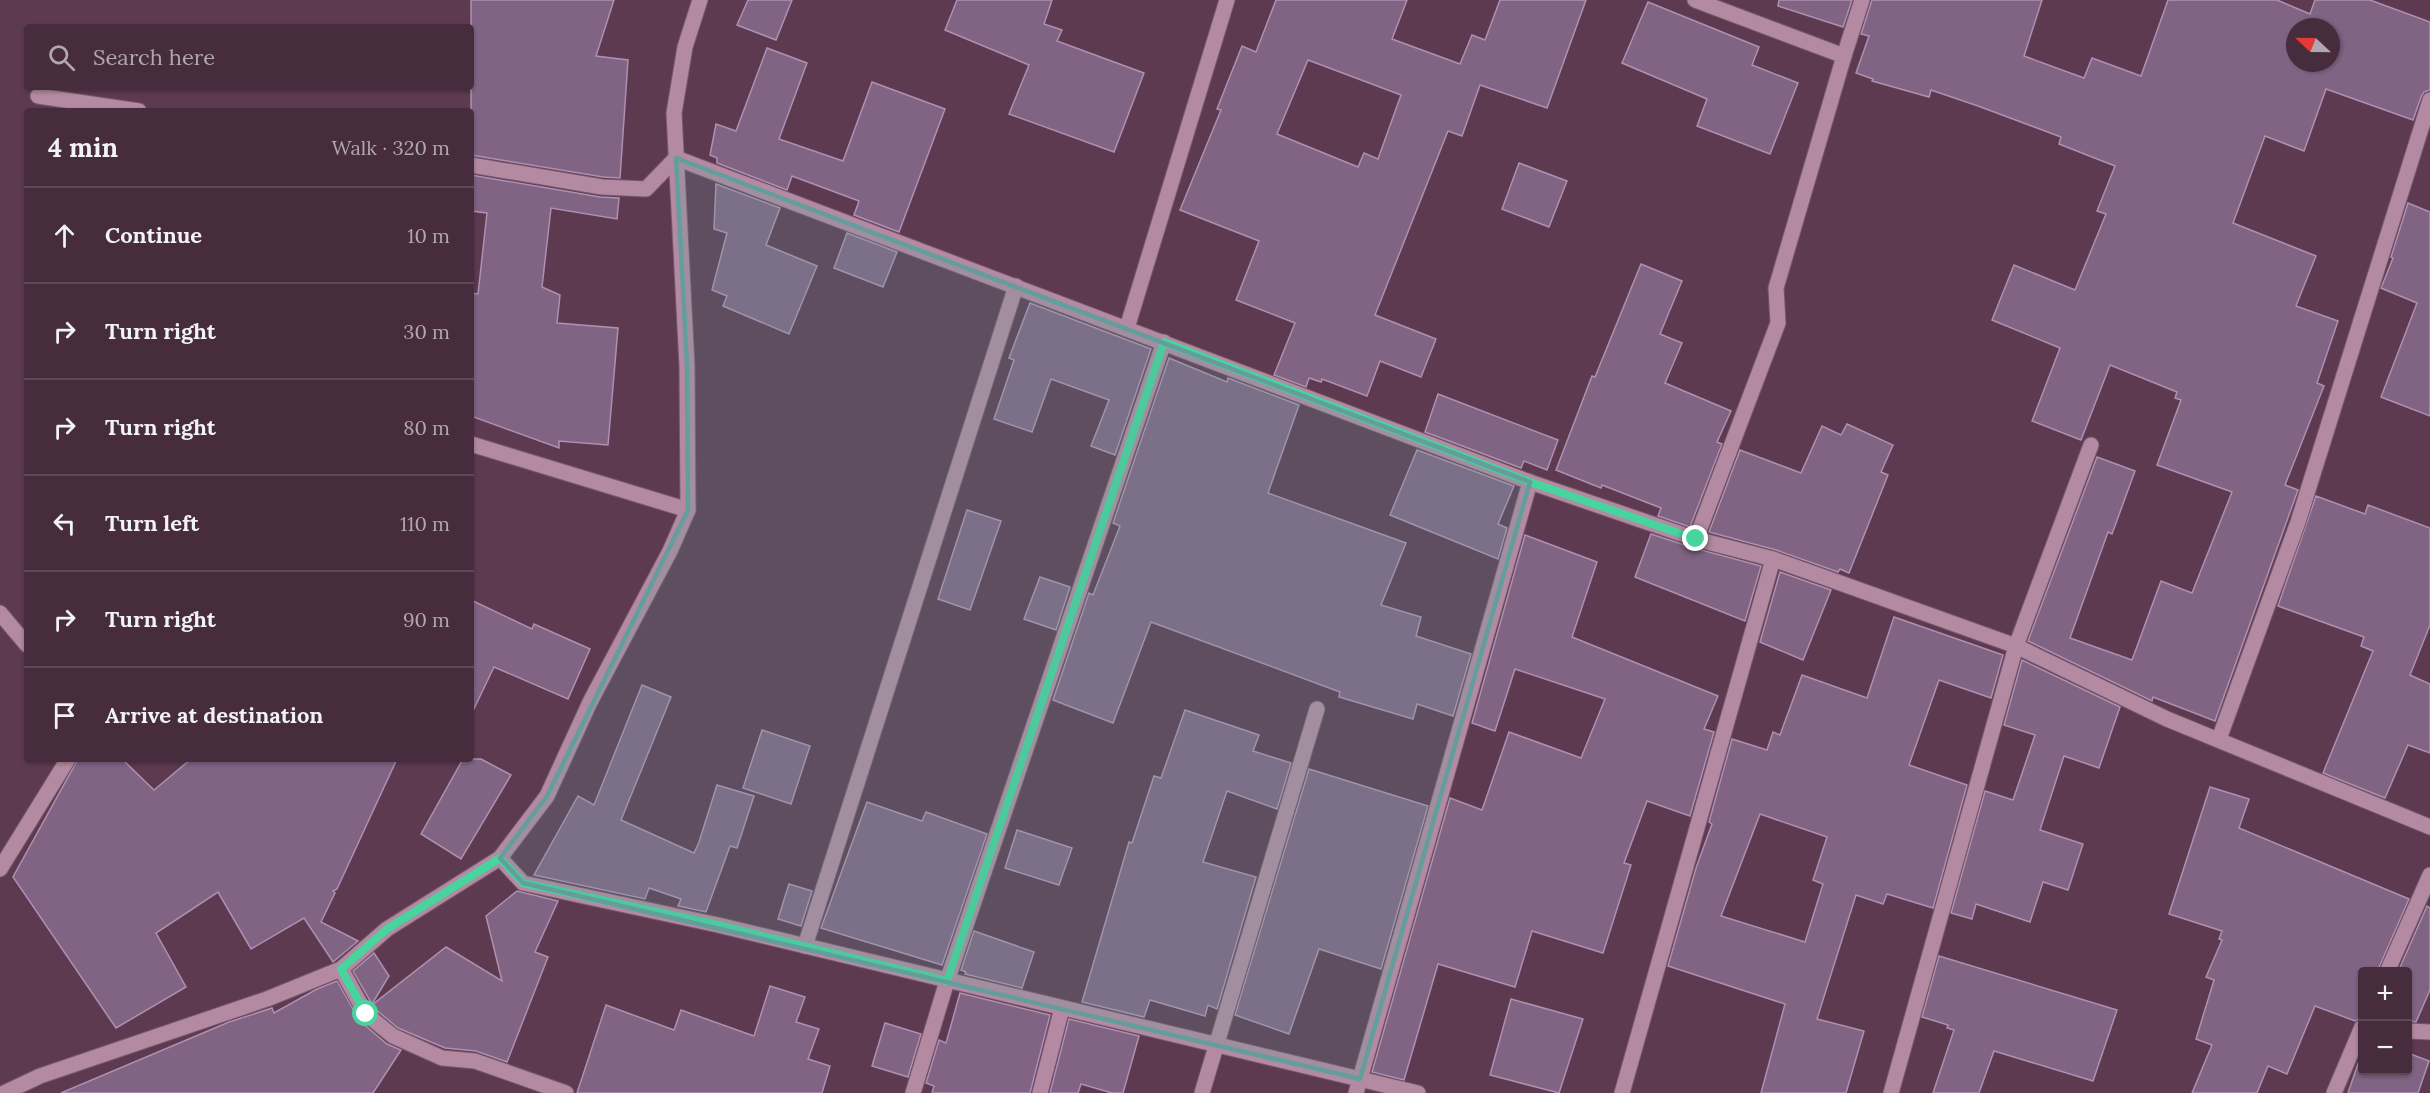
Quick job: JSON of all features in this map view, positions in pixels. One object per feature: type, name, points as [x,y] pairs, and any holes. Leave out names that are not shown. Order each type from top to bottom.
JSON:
[{"type":"street","points":[[4,1093],[40,1076],[267,999],[341,969],[387,929],[500,858],[547,796],[590,702],[670,552],[688,510],[687,366],[674,113],[685,47],[700,0]]},
{"type":"street","points":[[1127,328],[1227,0]]},
{"type":"street","points":[[1695,0],[1844,56]]},
{"type":"street","points":[[1696,539],[1778,323],[1776,288],[1862,0]]},
{"type":"street","points":[[38,96],[119,108]]},
{"type":"street","points":[[2219,739],[2298,522],[2430,100]]},
{"type":"street","points":[[474,166],[602,188],[646,189],[676,158]]},
{"type":"street","points":[[676,158],[1530,482],[1696,539],[1773,559],[2016,646],[2167,719],[2430,827]]},
{"type":"street","points":[[805,946],[1016,286]]},
{"type":"street","points":[[913,1093],[947,981],[1164,342]]},
{"type":"street","points":[[474,445],[688,510]]},
{"type":"street","points":[[1891,1093],[2016,646],[2091,445]]},
{"type":"street","points":[[1358,1086],[1530,482]]},
{"type":"street","points":[[1622,1093],[1773,559]]},
{"type":"street","points":[[0,613],[24,641]]},
{"type":"street","points":[[1202,1093],[1317,709]]},
{"type":"street","points":[[0,869],[66,762]]},
{"type":"street","points":[[500,858],[523,883],[805,946],[1215,1044],[1358,1086],[1418,1093]]},
{"type":"street","points":[[2389,967],[2430,874]]},
{"type":"street","points":[[341,969],[366,1014],[393,1036],[442,1058],[475,1061],[566,1093]]},
{"type":"street","points":[[1040,1093],[1062,1008]]},
{"type":"street","points":[[2412,1031],[2430,1032]]},
{"type":"street","points":[[2334,1093],[2358,1037]]},
{"type":"highlighted area","points":[[676,158],[1530,482],[1360,1079],[523,883],[500,858],[547,796],[688,510],[687,366]]},
{"type":"building","points":[[471,0],[614,0],[596,56],[628,60],[620,178],[474,156],[474,108],[471,108],[471,90],[474,90],[474,24],[471,24]]},
{"type":"building","points":[[748,0],[792,0],[776,40],[737,25]]},
{"type":"building","points":[[957,0],[1052,0],[1044,24],[1062,30],[1057,41],[1144,73],[1114,152],[1009,114],[1029,65],[945,30]]},
{"type":"building","points":[[1276,0],[1407,0],[1392,39],[1460,64],[1472,35],[1485,40],[1500,0],[1586,0],[1547,108],[1480,85],[1462,136],[1448,131],[1375,315],[1436,339],[1421,377],[1380,361],[1367,396],[1322,379],[1321,382],[1309,378],[1306,387],[1274,375],[1295,323],[1236,300],[1259,241],[1180,210],[1221,110],[1217,109],[1242,46],[1256,52]],"holes":[[[1308,60],[1401,95],[1378,159],[1364,153],[1358,167],[1277,134]]]},
{"type":"building","points":[[1779,0],[1852,0],[1843,27],[1778,6]]},
{"type":"building","points":[[1872,0],[2042,0],[2024,56],[2084,78],[2092,58],[2141,76],[2168,0],[2277,0],[2310,14],[2315,0],[2370,0],[2430,22],[2430,90],[2424,92],[2421,97],[2413,120],[2326,89],[2304,151],[2265,136],[2233,223],[2316,256],[2296,306],[2338,321],[2317,383],[2324,386],[2285,485],[2298,490],[2215,721],[2153,697],[2152,701],[2028,641],[2097,457],[2135,471],[2112,534],[2108,532],[2070,638],[2132,660],[2161,581],[2192,593],[2232,492],[2157,465],[2181,400],[2175,398],[2177,392],[2110,365],[2081,440],[2032,421],[2060,348],[1992,320],[2014,265],[2075,290],[2106,214],[2097,211],[2115,166],[2059,144],[2061,137],[1978,106],[1931,90],[1929,97],[1872,81],[1873,79],[1856,73],[1869,36],[1861,34]]},
{"type":"building","points":[[1648,2],[1759,47],[1752,65],[1798,83],[1770,154],[1697,126],[1707,99],[1622,63]]},
{"type":"building","points":[[767,48],[807,63],[779,139],[843,161],[872,82],[945,109],[899,232],[854,215],[859,201],[792,176],[787,190],[717,163],[717,158],[710,155],[716,124],[736,131]]},
{"type":"building","points":[[1519,163],[1567,181],[1549,227],[1502,209]]},
{"type":"building","points":[[474,176],[600,197],[619,198],[617,219],[551,208],[542,287],[560,295],[557,323],[618,328],[608,445],[559,441],[559,448],[474,417],[474,293],[478,294],[487,213],[474,211]]},
{"type":"building","points":[[716,184],[780,208],[766,245],[817,266],[789,334],[723,306],[727,296],[712,290],[727,233],[714,229]]},
{"type":"building","points":[[2408,203],[2430,212],[2430,416],[2381,397],[2417,303],[2381,288],[2393,258],[2391,257]]},
{"type":"building","points":[[847,233],[897,252],[883,287],[834,268]]},
{"type":"building","points":[[1641,264],[1682,281],[1660,334],[1682,343],[1665,383],[1731,411],[1717,442],[1722,444],[1690,527],[1658,516],[1661,508],[1556,470],[1592,376],[1595,377]]},
{"type":"building","points":[[1030,303],[1151,349],[1115,455],[1091,446],[1109,400],[1051,379],[1032,432],[994,419],[1014,360],[1009,358]]},
{"type":"building","points":[[1169,358],[1227,382],[1228,378],[1299,405],[1268,493],[1406,543],[1381,605],[1421,617],[1416,636],[1471,654],[1453,716],[1417,704],[1413,719],[1339,697],[1340,692],[1151,622],[1113,723],[1053,700],[1089,593],[1093,595],[1120,526],[1113,523]]},
{"type":"building","points":[[1438,394],[1558,440],[1547,470],[1524,461],[1521,468],[1425,432]]},
{"type":"building","points":[[1847,424],[1893,445],[1881,472],[1888,475],[1849,573],[1840,569],[1838,572],[1776,550],[1709,532],[1740,450],[1801,473],[1822,426],[1841,435]]},
{"type":"building","points":[[1417,450],[1514,486],[1498,524],[1507,528],[1498,559],[1390,515]]},
{"type":"building","points":[[2316,496],[2365,514],[2368,505],[2430,528],[2430,625],[2410,675],[2430,684],[2430,753],[2408,745],[2385,798],[2323,773],[2373,651],[2361,646],[2364,637],[2278,606]]},
{"type":"building","points":[[967,510],[1001,521],[970,610],[938,599]]},
{"type":"building","points":[[1651,534],[1761,566],[1745,621],[1635,577]]},
{"type":"building","points":[[1525,535],[1597,562],[1572,637],[1718,696],[1704,729],[1714,732],[1690,816],[1647,801],[1624,863],[1631,865],[1603,953],[1532,931],[1515,987],[1438,964],[1404,1080],[1372,1072],[1450,798],[1482,810],[1509,732],[1581,758],[1605,699],[1515,669],[1495,731],[1472,723]]},
{"type":"building","points":[[1780,572],[1831,590],[1803,660],[1760,642]]},
{"type":"building","points":[[1040,577],[1070,587],[1056,630],[1024,619]]},
{"type":"building","points":[[474,601],[532,629],[534,624],[590,649],[568,699],[494,667],[474,709]]},
{"type":"building","points":[[1894,617],[2003,655],[1991,698],[1939,680],[1909,765],[1967,785],[1933,908],[1887,894],[1883,904],[1856,895],[1817,1019],[1864,1031],[1846,1093],[1761,1093],[1785,1004],[1668,966],[1696,868],[1712,824],[1709,822],[1732,739],[1767,750],[1773,732],[1780,735],[1802,675],[1867,698]],"holes":[[[1760,814],[1827,837],[1813,880],[1823,884],[1805,942],[1721,916]]]},
{"type":"building","points":[[2022,660],[2120,707],[2099,768],[2064,756],[2040,830],[2083,844],[2068,890],[2043,882],[2030,922],[1976,904],[1972,919],[1951,913],[1985,791],[2013,800],[2035,735],[2004,725]]},
{"type":"building","points":[[642,685],[671,697],[621,820],[694,853],[717,785],[754,796],[737,848],[730,846],[706,912],[678,906],[681,899],[649,888],[645,899],[534,875],[578,796],[594,805]]},
{"type":"building","points":[[1185,710],[1259,735],[1253,751],[1291,763],[1277,809],[1227,791],[1203,862],[1256,877],[1217,1009],[1208,1005],[1205,1016],[1150,1000],[1144,1017],[1082,1002],[1129,842],[1132,843],[1154,776],[1161,778]]},
{"type":"building","points":[[762,730],[810,746],[791,804],[743,788]]},
{"type":"building","points":[[474,759],[481,759],[511,775],[461,859],[421,834],[461,762],[474,762]]},
{"type":"building","points":[[76,762],[125,762],[154,790],[187,762],[396,762],[337,889],[333,891],[335,893],[321,922],[358,941],[333,962],[304,918],[251,949],[218,892],[156,933],[186,987],[116,1028],[13,877]]},
{"type":"building","points":[[1309,769],[1428,806],[1381,969],[1319,949],[1289,1034],[1235,1015]]},
{"type":"building","points":[[2210,787],[2249,799],[2239,828],[2409,899],[2379,967],[2358,967],[2358,1019],[2355,1021],[2315,1006],[2287,1074],[2268,1066],[2257,1093],[2192,1093],[2212,1045],[2196,1039],[2214,980],[2206,977],[2222,940],[2219,939],[2222,931],[2169,914]]},
{"type":"building","points":[[867,802],[922,821],[926,812],[987,834],[942,965],[821,928]]},
{"type":"building","points":[[1017,830],[1072,848],[1059,885],[1005,868]]},
{"type":"building","points":[[789,884],[812,891],[801,926],[778,919]]},
{"type":"building","points":[[517,891],[558,901],[535,952],[548,957],[507,1062],[476,1051],[445,1048],[398,1028],[374,1008],[372,1005],[446,947],[502,981],[486,916]]},
{"type":"building","points":[[2427,906],[2430,908],[2430,990],[2416,1022],[2412,1022],[2412,967],[2400,967]]},
{"type":"building","points":[[974,931],[1034,952],[1022,988],[965,974],[966,972],[961,970]]},
{"type":"building","points":[[374,953],[389,976],[372,1004],[353,971]]},
{"type":"building","points":[[1939,956],[2117,1010],[2093,1081],[1994,1051],[1979,1093],[1933,1093],[1954,1030],[1947,1028],[1948,1025],[1922,1017]]},
{"type":"building","points":[[337,981],[360,1021],[387,1044],[401,1050],[373,1093],[61,1093],[229,1022],[272,1008],[274,1013],[317,989]]},
{"type":"building","points":[[770,986],[805,997],[796,1022],[819,1029],[808,1059],[830,1066],[822,1093],[577,1093],[606,1005],[674,1030],[681,1010],[754,1036]]},
{"type":"building","points":[[960,993],[1050,1015],[1030,1093],[932,1093],[934,1086],[926,1083],[939,1040],[946,1043]]},
{"type":"building","points":[[1511,999],[1583,1019],[1559,1093],[1490,1075]]},
{"type":"building","points":[[1069,1019],[1139,1036],[1123,1093],[1112,1093],[1081,1084],[1078,1093],[1050,1093]]},
{"type":"building","points":[[885,1023],[921,1034],[908,1077],[872,1066]]},
{"type":"building","points":[[2412,1055],[2429,1061],[2418,1093],[2348,1093],[2358,1064],[2358,1075],[2412,1075]]},
{"type":"route","points":[[366,1014],[341,969],[387,929],[500,858],[523,883],[718,925],[947,981],[1164,342],[1530,482],[1696,539]]}]
